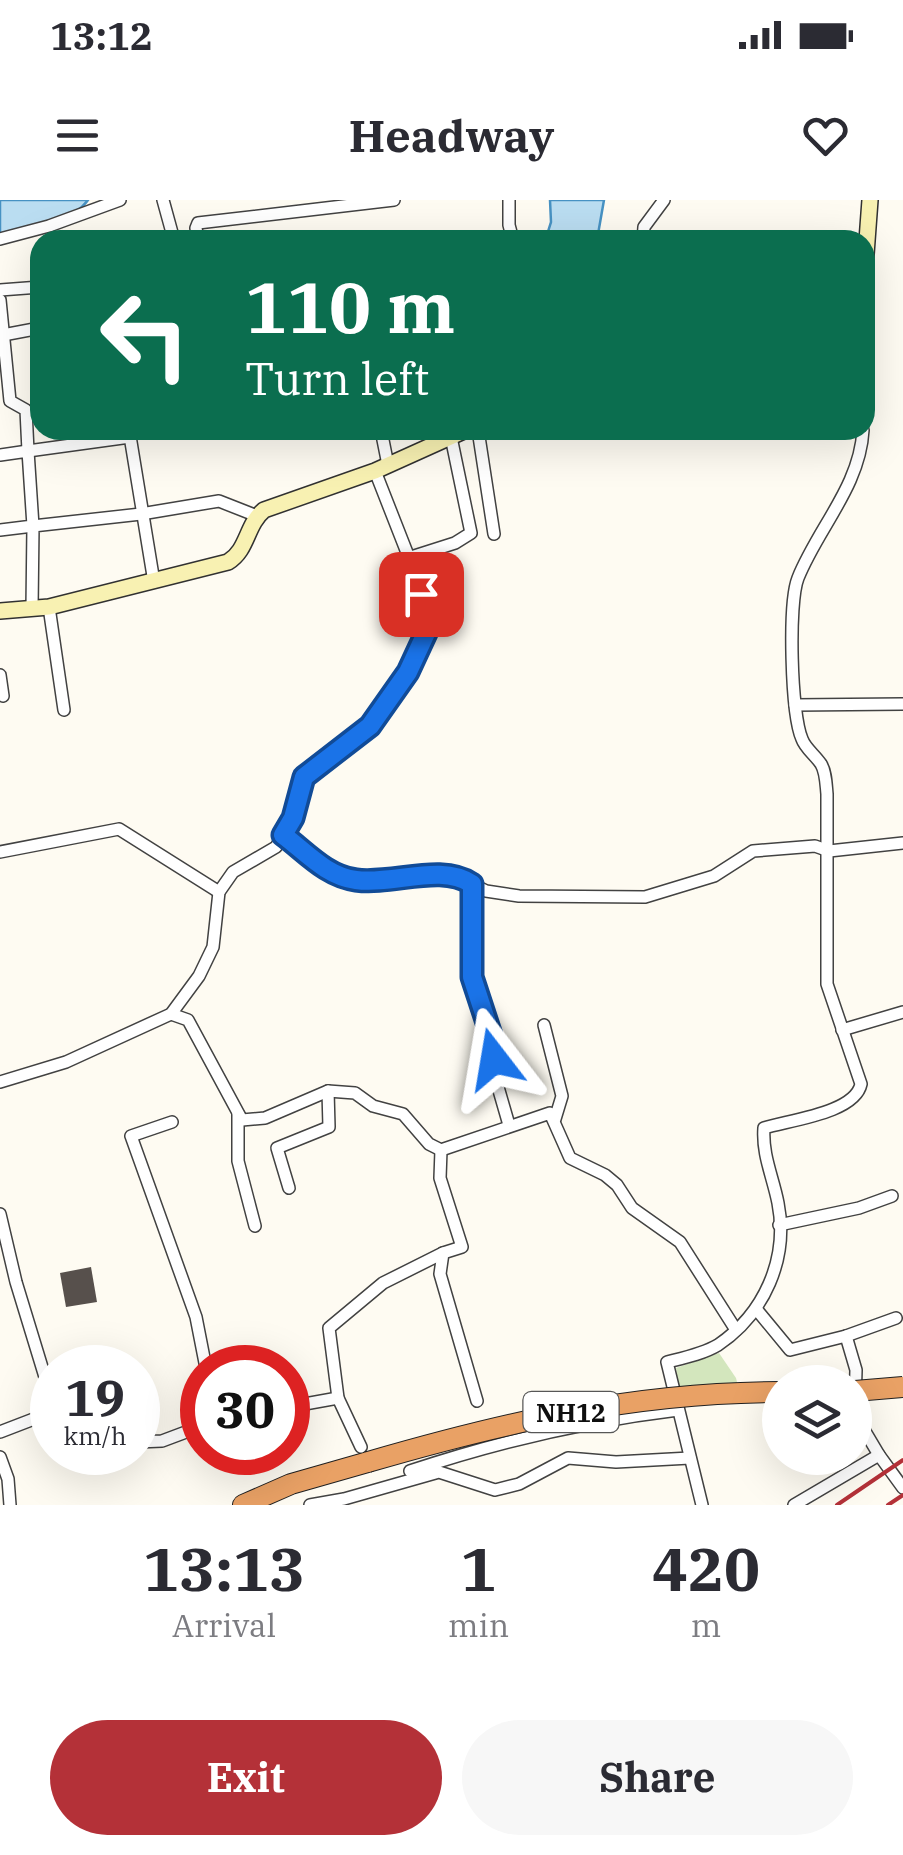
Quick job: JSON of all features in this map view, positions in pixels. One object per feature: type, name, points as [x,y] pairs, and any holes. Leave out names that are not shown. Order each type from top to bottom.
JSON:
[{"type":"highway","points":[[872,1390],[903,1387]]},
{"type":"highway","name":"NH12","points":[[243,1505],[291,1484],[485,1428],[624,1402],[762,1393]]},
{"type":"highway","name":"NH12","points":[[272,1505],[331,1473]]},
{"type":"main road","points":[[868,230],[870,200]]},
{"type":"main road","points":[[0,610],[49,607],[236,557],[257,516],[274,505],[381,468],[443,440]]},
{"type":"street","points":[[33,230],[120,200]]},
{"type":"street","points":[[163,200],[171,230]]},
{"type":"street","points":[[196,230],[198,223],[394,200]]},
{"type":"street","points":[[509,200],[510,230]]},
{"type":"street","points":[[644,230],[664,200]]},
{"type":"street","points":[[0,238],[30,231]]},
{"type":"street","points":[[0,290],[30,288]]},
{"type":"street","points":[[0,300],[10,401],[26,410],[34,526],[32,608]]},
{"type":"street","points":[[3,335],[30,330]]},
{"type":"street","points":[[0,455],[88,440]]},
{"type":"street","points":[[131,440],[154,582]]},
{"type":"street","points":[[0,1082],[66,1062],[171,1014],[199,976],[212,947],[219,892],[233,872],[276,847],[293,818],[304,777],[370,726],[408,672],[433,618],[408,558],[381,468],[381,440]]},
{"type":"street","points":[[408,558],[456,543],[471,533],[460,440]]},
{"type":"street","points":[[480,440],[494,534]]},
{"type":"street","points":[[702,1505],[667,1362],[716,1346],[757,1310],[768,1290],[778,1252],[779,1207],[762,1147],[764,1128],[847,1105],[859,1094],[861,1084],[828,984],[829,851],[823,767],[802,740],[795,704],[793,603],[797,580],[850,483],[862,440]]},
{"type":"street","points":[[0,530],[218,501],[257,516]]},
{"type":"street","points":[[49,607],[64,710]]},
{"type":"street","points":[[0,675],[4,696]]},
{"type":"street","points":[[795,704],[903,704]]},
{"type":"street","points":[[0,852],[120,829],[219,892]]},
{"type":"street","points":[[283,835],[315,862],[354,880],[412,879],[444,873],[460,876],[486,891],[519,896],[645,897],[714,876],[753,850],[815,846],[829,851],[903,844]]},
{"type":"street","points":[[472,884],[472,977],[492,1038],[496,1080],[508,1125]]},
{"type":"street","points":[[842,1030],[903,1012]]},
{"type":"street","points":[[171,1014],[188,1020],[242,1120],[264,1118],[328,1091],[355,1094],[373,1106],[404,1114],[429,1144],[441,1150],[550,1113],[570,1158],[617,1184],[632,1208],[680,1242],[736,1330]]},
{"type":"street","points":[[544,1025],[562,1096],[555,1119]]},
{"type":"street","points":[[289,1188],[277,1148],[329,1127],[328,1091]]},
{"type":"street","points":[[238,1114],[238,1161],[256,1226]]},
{"type":"street","points":[[172,1122],[132,1136],[196,1317],[201,1345]]},
{"type":"street","points":[[361,1447],[338,1398],[329,1328],[383,1282],[462,1247],[440,1178],[441,1150]]},
{"type":"street","points":[[778,1225],[859,1208],[892,1196]]},
{"type":"street","points":[[0,1214],[35,1345]]},
{"type":"street","points":[[443,1253],[440,1274],[477,1401]]},
{"type":"street","points":[[757,1310],[790,1350],[896,1318]]},
{"type":"street","points":[[846,1336],[856,1370],[855,1404],[860,1423],[903,1488]]},
{"type":"street","points":[[310,1403],[338,1398]]},
{"type":"street","points":[[331,1500],[491,1446],[595,1422],[678,1410]]},
{"type":"street","points":[[0,1432],[30,1420]]},
{"type":"street","points":[[794,1505],[879,1456]]},
{"type":"street","points":[[0,1457],[8,1479],[10,1505]]},
{"type":"street","points":[[310,1505],[439,1472],[495,1490],[518,1484],[568,1458],[616,1462],[690,1458]]},
{"type":"green space","points":[[719,1353],[736,1378],[739,1390],[679,1394],[676,1368]]},
{"type":"water","points":[[0,200],[88,200],[60,220],[0,235]]},
{"type":"water","points":[[550,200],[604,200],[599,230],[548,230]]},
{"type":"building","points":[[91,1267],[97,1302],[66,1307],[60,1273]]},
{"type":"railway","points":[[837,1505],[903,1460]]},
{"type":"railway","points":[[888,1505],[903,1495]]},
{"type":"route","points":[[421,594],[433,618],[408,672],[370,726],[304,777],[293,818],[283,835],[315,862],[354,880],[412,879],[444,873],[460,876],[472,884],[472,977],[492,1038],[494,1059]]}]
